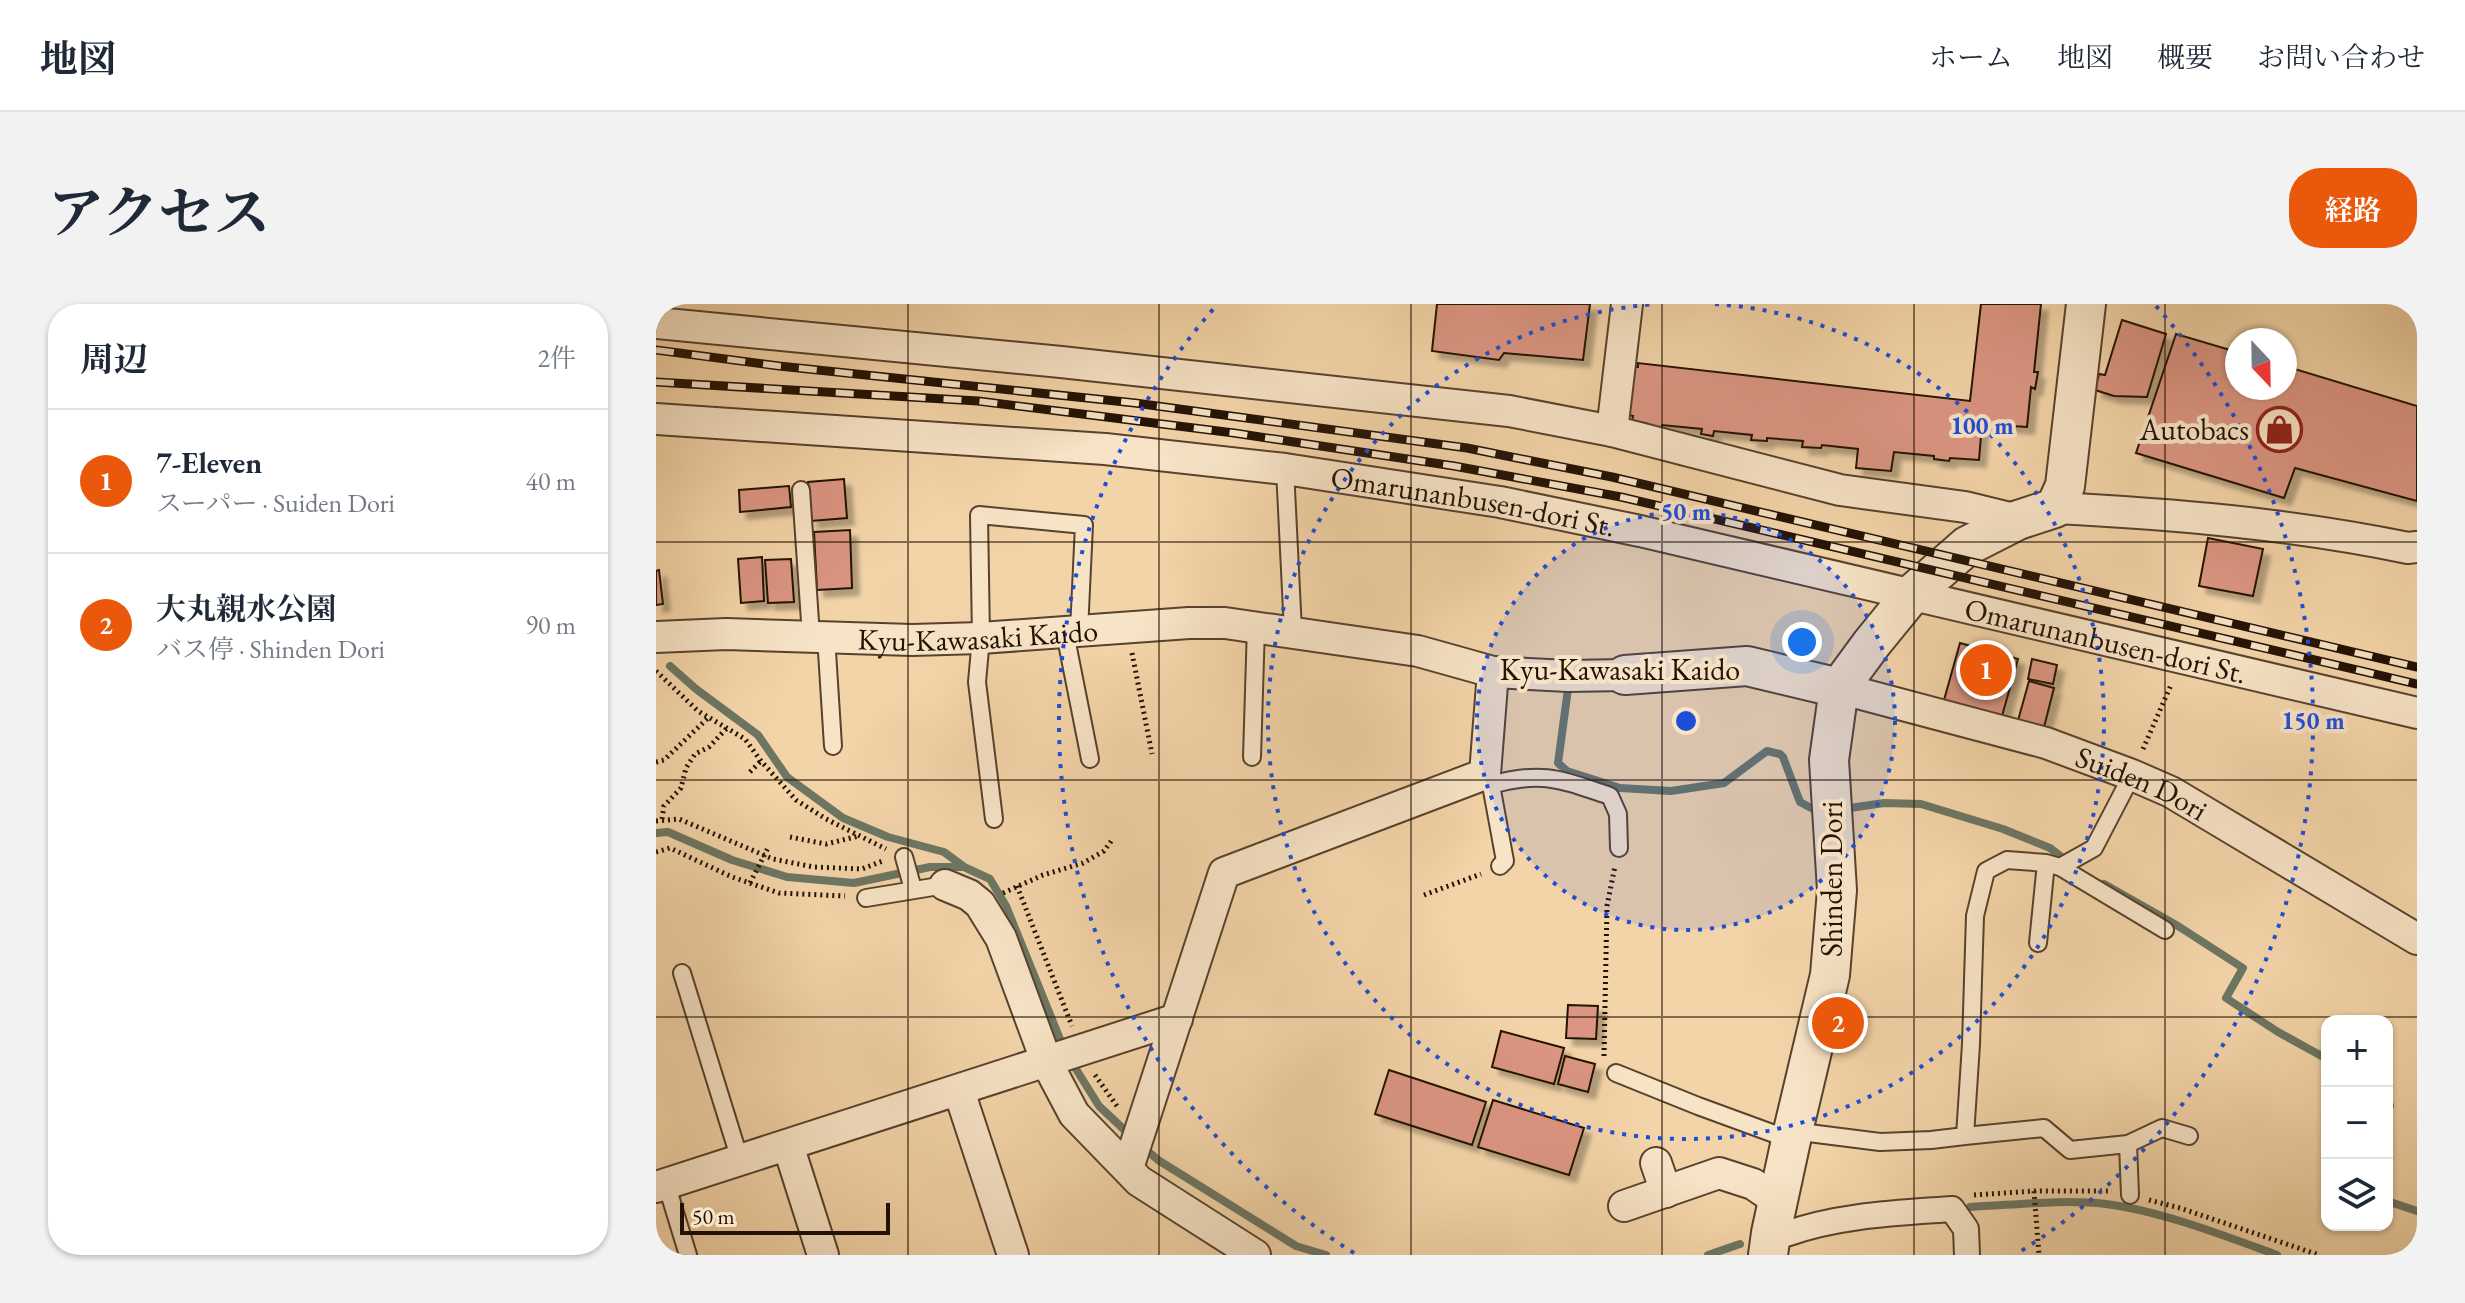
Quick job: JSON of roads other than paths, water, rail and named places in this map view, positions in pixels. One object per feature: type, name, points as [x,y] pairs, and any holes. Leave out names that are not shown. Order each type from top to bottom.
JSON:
[{"type":"street","points":[[1612,431],[1627,304]]},
{"type":"street","points":[[2055,508],[2065,486],[2086,304]]},
{"type":"street","points":[[656,323],[1061,362],[1509,411],[1612,431],[1840,490],[1965,507],[2018,520]]},
{"type":"street","name":"Omarunanbusen-dori St.","points":[[656,419],[1105,449],[1285,469],[1500,502],[1640,531],[2417,713]]},
{"type":"street","points":[[1839,688],[1912,594],[1967,546],[2018,520],[2055,508],[2162,514],[2338,534],[2408,548],[2417,547]]},
{"type":"street","name":"Kyu-Kawasaki Kaido","points":[[656,637],[726,634],[912,640],[1189,623],[1256,626],[1418,651],[1493,672],[1625,675],[1747,666],[1839,688]]},
{"type":"street","points":[[1255,1255],[1139,1181],[1135,1146],[1224,873],[1488,780],[1493,672]]},
{"type":"street","name":"Suiden Dori","points":[[1839,688],[2046,743],[2132,775],[2171,792],[2417,939]]},
{"type":"street","name":"Shinden Dori","points":[[1778,1230],[1792,1136],[1830,975],[1837,890],[1829,760],[1839,688]]},
{"type":"street","points":[[945,885],[969,895],[980,904],[1001,938],[1066,1056],[1074,1114],[1135,1146]]},
{"type":"street","points":[[661,1185],[1177,1019]]},
{"type":"street","points":[[959,1091],[1013,1255]]},
{"type":"street","points":[[788,1145],[823,1255]]},
{"type":"street","points":[[1656,1163],[1666,1192]]},
{"type":"street","points":[[1624,1206],[1719,1173],[1753,1184],[1778,1230],[1952,1209],[1966,1229],[1967,1255]]},
{"type":"lane","points":[[1285,469],[1293,631]]},
{"type":"lane","points":[[801,490],[833,746]]},
{"type":"lane","points":[[994,819],[977,682],[981,638],[979,515],[1084,525],[1072,632],[1090,759]]},
{"type":"lane","points":[[1252,757],[1256,626]]},
{"type":"lane","points":[[2053,865],[2094,848],[2132,775]]},
{"type":"lane","points":[[1500,866],[1505,861],[1488,780],[1547,776],[1610,796],[1618,814],[1619,848]]},
{"type":"lane","points":[[904,857],[913,889]]},
{"type":"lane","points":[[1965,1136],[1975,916],[1986,871],[2007,860],[2053,865],[2165,930]]},
{"type":"lane","points":[[2038,943],[2053,865]]},
{"type":"lane","points":[[866,898],[945,885]]},
{"type":"lane","points":[[682,973],[740,1160]]},
{"type":"lane","points":[[1616,1073],[1698,1106],[1792,1136],[1880,1142],[2044,1128],[2070,1150],[2128,1144],[2162,1128],[2189,1136]]},
{"type":"lane","points":[[2128,1144],[2130,1195]]},
{"type":"lane","points":[[661,1185],[688,1255]]},
{"type":"waterway","points":[[670,666],[758,735],[787,777],[843,818],[888,837],[944,852],[963,866]]},
{"type":"waterway","points":[[1568,689],[1558,763],[1567,771],[1620,788],[1671,791],[1724,783],[1767,751],[1783,757],[1800,802],[1813,809],[1822,809]]},
{"type":"waterway","points":[[1843,809],[1884,803],[1921,804],[2003,829],[2050,848],[2069,863]]},
{"type":"waterway","points":[[656,833],[668,832],[732,860],[787,877],[854,883],[930,867],[964,867],[990,879],[1006,906],[1064,1049]]},
{"type":"waterway","points":[[2104,884],[2243,968],[2226,998],[2321,1056]]},
{"type":"waterway","points":[[1071,1061],[1099,1106],[1132,1137]]},
{"type":"waterway","points":[[1142,1146],[1158,1160],[1296,1246],[1326,1255]]},
{"type":"waterway","points":[[1970,1207],[2055,1202],[2127,1207],[2215,1232],[2277,1255]]},
{"type":"waterway","points":[[2393,1203],[2417,1211]]},
{"type":"waterway","points":[[1708,1255],[1740,1244]]},
{"type":"railway","points":[[656,350],[1135,403],[1467,448],[1612,477],[2417,667]]},
{"type":"railway","points":[[656,382],[978,401],[1234,433],[1454,466],[1621,497],[2417,684]]},
{"type":"place","name":"Autobacs","points":[[2280,429]]},
{"type":"place","name":"7-Eleven","points":[[1986,670]]},
{"type":"place","name":"大丸親水公園","points":[[1838,1023]]}]
